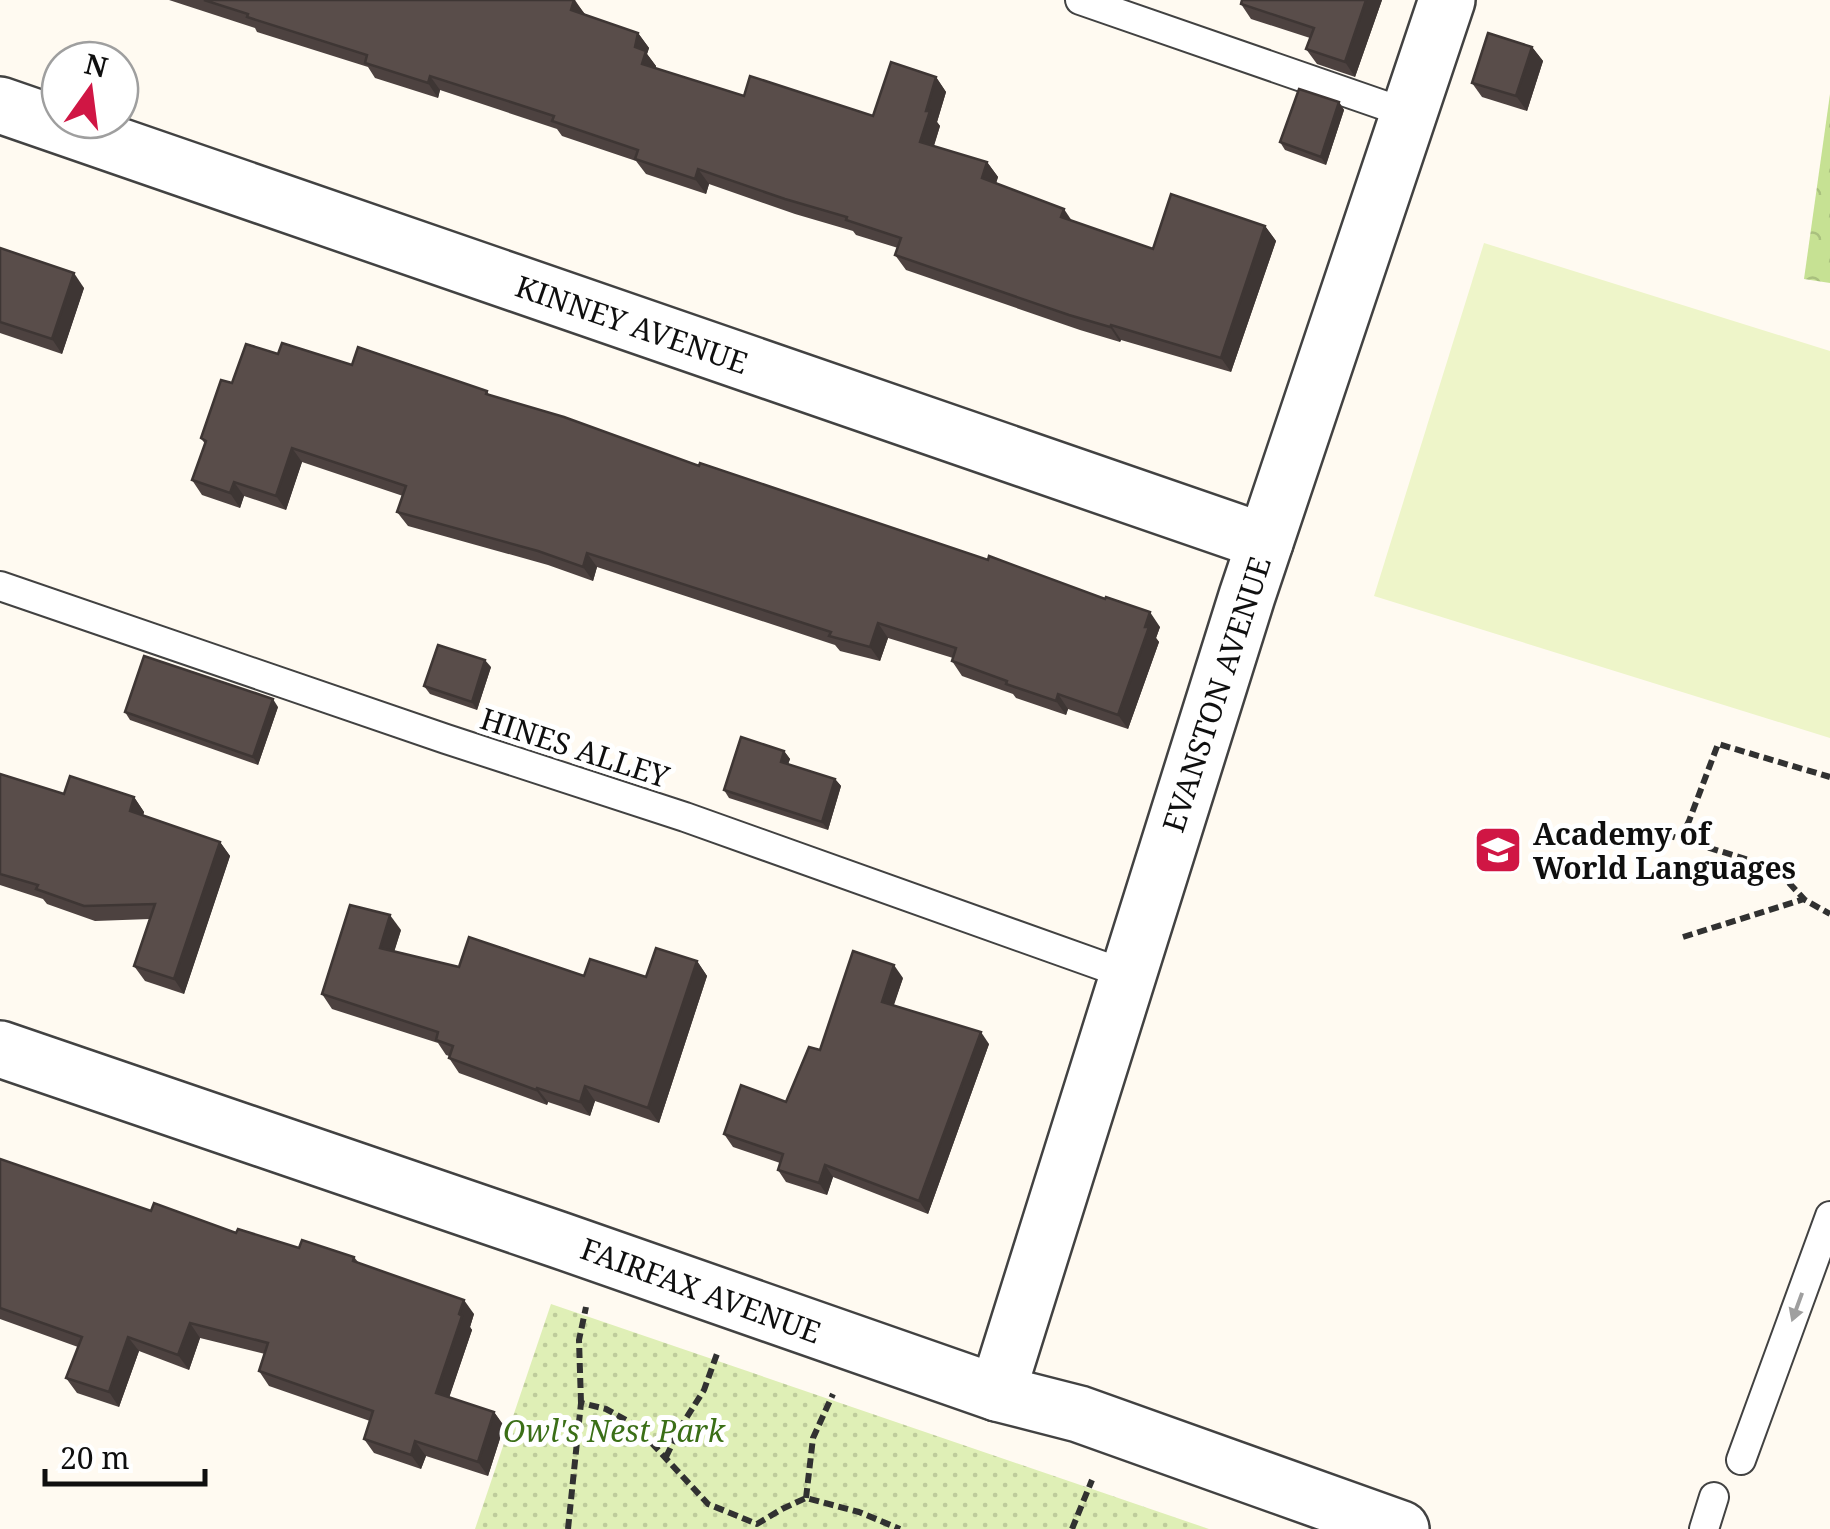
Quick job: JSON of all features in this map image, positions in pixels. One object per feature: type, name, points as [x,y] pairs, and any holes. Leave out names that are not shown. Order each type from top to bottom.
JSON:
[{"type":"street","name":"EVANSTON AVENUE","points":[[996,1392],[1265,542],[1447,0]]},
{"type":"street","name":"KINNEY AVENUE","points":[[0,105],[1265,542]]},
{"type":"street","name":"FAIRFAX AVENUE","points":[[0,1049],[996,1392],[1079,1414],[1401,1529]]},
{"type":"lane","points":[[1080,0],[1409,114]]},
{"type":"lane","name":"HINES ALLEY","points":[[0,586],[686,817],[1128,975]]},
{"type":"lane","points":[[1741,1460],[1830,1216]]},
{"type":"lane","points":[[1704,1529],[1714,1497]]},
{"type":"path","points":[[1680,839],[1718,744],[1830,777]]},
{"type":"path","points":[[1651,830],[1775,868],[1804,898],[1830,914]]},
{"type":"path","points":[[1683,937],[1804,898]]},
{"type":"path","points":[[568,1529],[581,1403],[579,1340],[586,1306]]},
{"type":"path","points":[[666,1457],[704,1390],[718,1352]]},
{"type":"path","points":[[806,1498],[814,1438],[834,1391]]},
{"type":"path","points":[[581,1403],[606,1408],[635,1425],[708,1504],[757,1524],[806,1498],[859,1512],[900,1529]]},
{"type":"path","points":[[1072,1529],[1092,1480]]},
{"type":"green space","points":[[1830,94],[1830,283],[1804,279]]},
{"type":"green space","points":[[1484,243],[1830,351],[1830,738],[1374,596]]},
{"type":"green space","name":"Owl's Nest Park","points":[[551,1304],[1209,1529],[475,1529]]},
{"type":"building","points":[[204,0],[574,0],[571,10],[638,33],[635,47],[646,51],[642,64],[744,96],[750,76],[873,116],[891,62],[936,77],[920,142],[987,162],[982,178],[1064,209],[1061,217],[1153,249],[1171,194],[1265,226],[1221,358],[1069,315],[895,255],[901,238],[846,220],[847,217],[698,169],[695,179],[635,159],[638,150],[552,121],[554,116],[430,76],[428,83],[365,63],[367,55]]},
{"type":"building","points":[[1242,0],[1366,0],[1345,62],[1306,49],[1314,28],[1241,4]]},
{"type":"building","points":[[1488,33],[1532,47],[1516,96],[1472,83]]},
{"type":"building","points":[[1299,89],[1339,102],[1321,157],[1280,142]]},
{"type":"building","points":[[0,248],[74,273],[52,339],[0,322]]},
{"type":"building","points":[[282,343],[352,365],[358,347],[699,466],[700,463],[988,560],[989,556],[1150,612],[1145,627],[1149,627],[1118,715],[1058,694],[1056,701],[1006,684],[1007,681],[952,661],[956,648],[878,623],[870,647],[587,553],[583,567],[397,512],[406,486],[292,448],[276,496],[234,482],[230,493],[192,480],[206,441],[201,438],[221,380],[232,383],[246,344],[278,354]]},
{"type":"building","points":[[438,645],[485,660],[472,702],[424,686]]},
{"type":"building","points":[[144,656],[273,699],[253,757],[125,712]]},
{"type":"building","points":[[741,737],[784,751],[781,762],[835,779],[822,822],[724,790]]},
{"type":"building","points":[[0,774],[64,794],[70,776],[134,797],[130,811],[220,842],[174,979],[134,966],[155,904],[84,906],[36,889],[38,885],[0,874]]},
{"type":"building","points":[[350,905],[390,915],[380,948],[459,967],[469,937],[584,976],[590,959],[646,977],[656,948],[697,961],[648,1108],[585,1086],[580,1102],[536,1090],[449,1058],[453,1046],[436,1040],[438,1032],[322,994]]},
{"type":"building","points":[[853,951],[894,965],[882,1002],[981,1032],[919,1201],[825,1165],[819,1183],[778,1170],[783,1154],[724,1134],[741,1085],[786,1102],[809,1047],[820,1050]]},
{"type":"building","points":[[0,1159],[151,1211],[154,1203],[236,1233],[238,1229],[299,1248],[302,1240],[464,1300],[436,1393],[494,1412],[478,1462],[415,1441],[411,1455],[364,1439],[373,1411],[259,1371],[268,1343],[190,1323],[178,1355],[128,1337],[109,1392],[66,1378],[82,1337],[0,1308]]},
{"type":"place","name":"Academy of World Languages","points":[[1498,850]]}]
